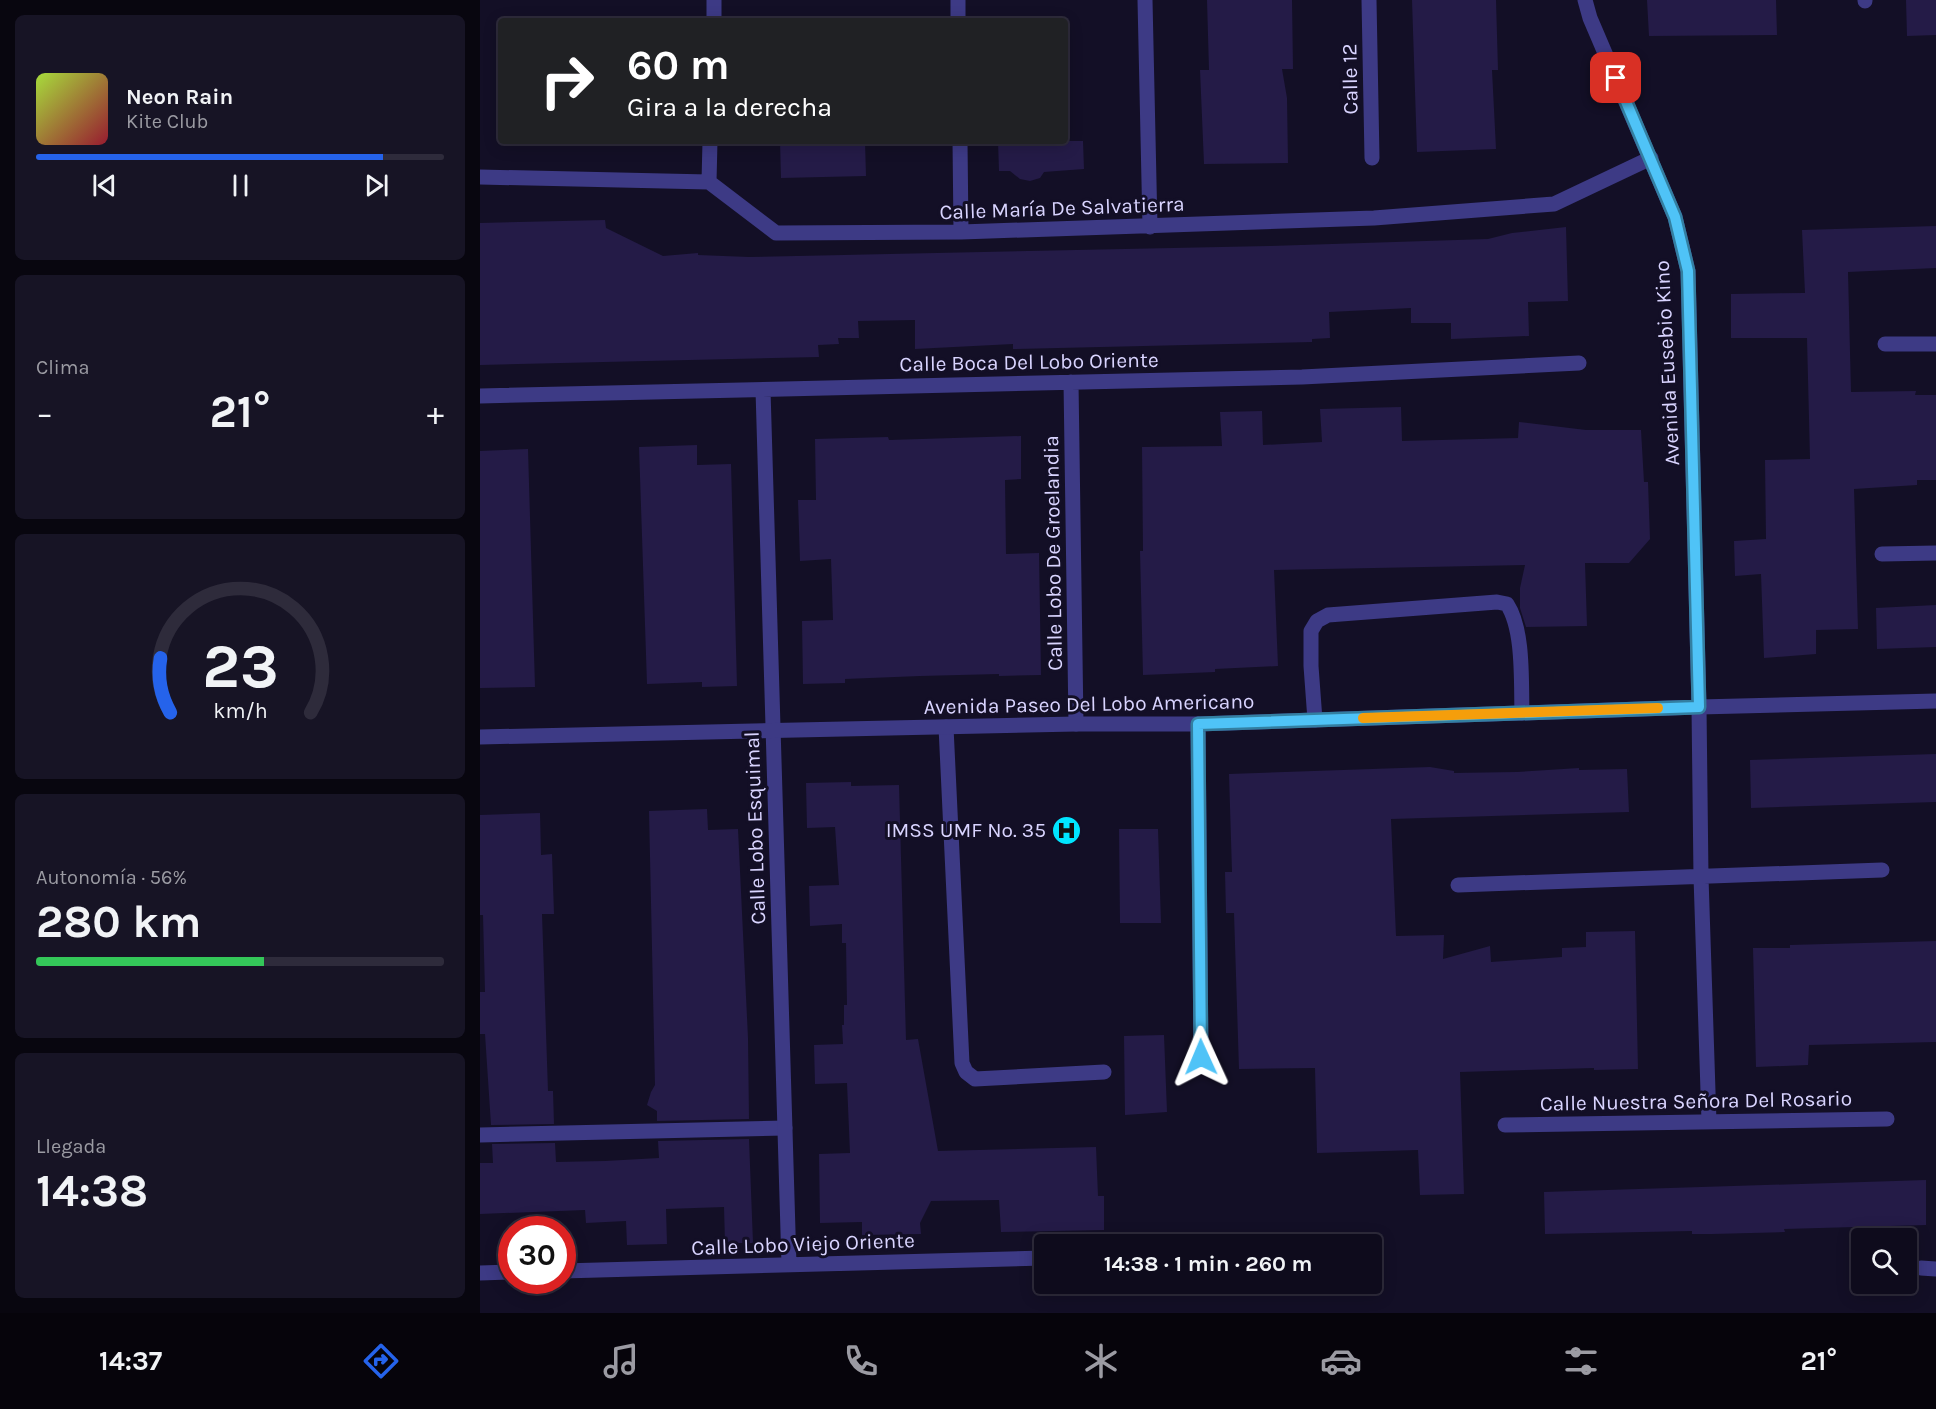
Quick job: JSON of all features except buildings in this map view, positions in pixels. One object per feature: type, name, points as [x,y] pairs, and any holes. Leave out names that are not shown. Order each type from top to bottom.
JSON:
[{"type":"street","points":[[714,0],[714,18]]},
{"type":"street","points":[[958,0],[958,18]]},
{"type":"street","points":[[1145,0],[1150,227]]},
{"type":"street","name":"Calle 12","points":[[1369,0],[1372,158]]},
{"type":"street","name":"Avenida Eusebio Kino","points":[[1584,0],[1675,217],[1688,271],[1701,877],[1709,1122]]},
{"type":"street","points":[[480,177],[709,182],[710,144]]},
{"type":"street","points":[[960,144],[961,232]]},
{"type":"street","name":"Calle María De Salvatierra","points":[[709,182],[776,233],[961,232],[1374,218],[1554,204],[1651,158]]},
{"type":"street","points":[[1885,344],[1936,344]]},
{"type":"street","name":"Calle Boca Del Lobo Oriente","points":[[480,396],[1302,377],[1579,363]]},
{"type":"street","name":"Calle Lobo De Groelandia","points":[[1071,382],[1076,724]]},
{"type":"street","name":"Calle Lobo Esquimal","points":[[763,390],[789,1265]]},
{"type":"street","points":[[1882,554],[1936,553]]},
{"type":"street","points":[[1316,720],[1311,666],[1311,632],[1317,621],[1328,615],[1497,602],[1508,604],[1512,611],[1521,654],[1522,713]]},
{"type":"street","name":"Avenida Paseo Del Lobo Americano","points":[[480,737],[1076,724],[1198,724],[1936,701]]},
{"type":"street","points":[[1198,724],[1201,1057]]},
{"type":"street","points":[[946,727],[962,1063],[966,1072],[975,1079],[1104,1072]]},
{"type":"street","points":[[1458,885],[1882,870]]},
{"type":"street","name":"Calle Nuestra Señora Del Rosario","points":[[1505,1125],[1887,1119]]},
{"type":"street","points":[[480,1135],[785,1128]]},
{"type":"street","name":"Calle Lobo Viejo Oriente","points":[[576,1271],[1034,1258]]},
{"type":"street","points":[[480,1273],[498,1272]]},
{"type":"slow traffic","points":[[1363,718],[1658,708]]},
{"type":"place","name":"IMSS UMF No. 35","points":[[1067,830]]},
{"type":"route","points":[[1201,1057],[1198,724],[1699,707],[1688,271],[1675,217],[1616,78]]}]
